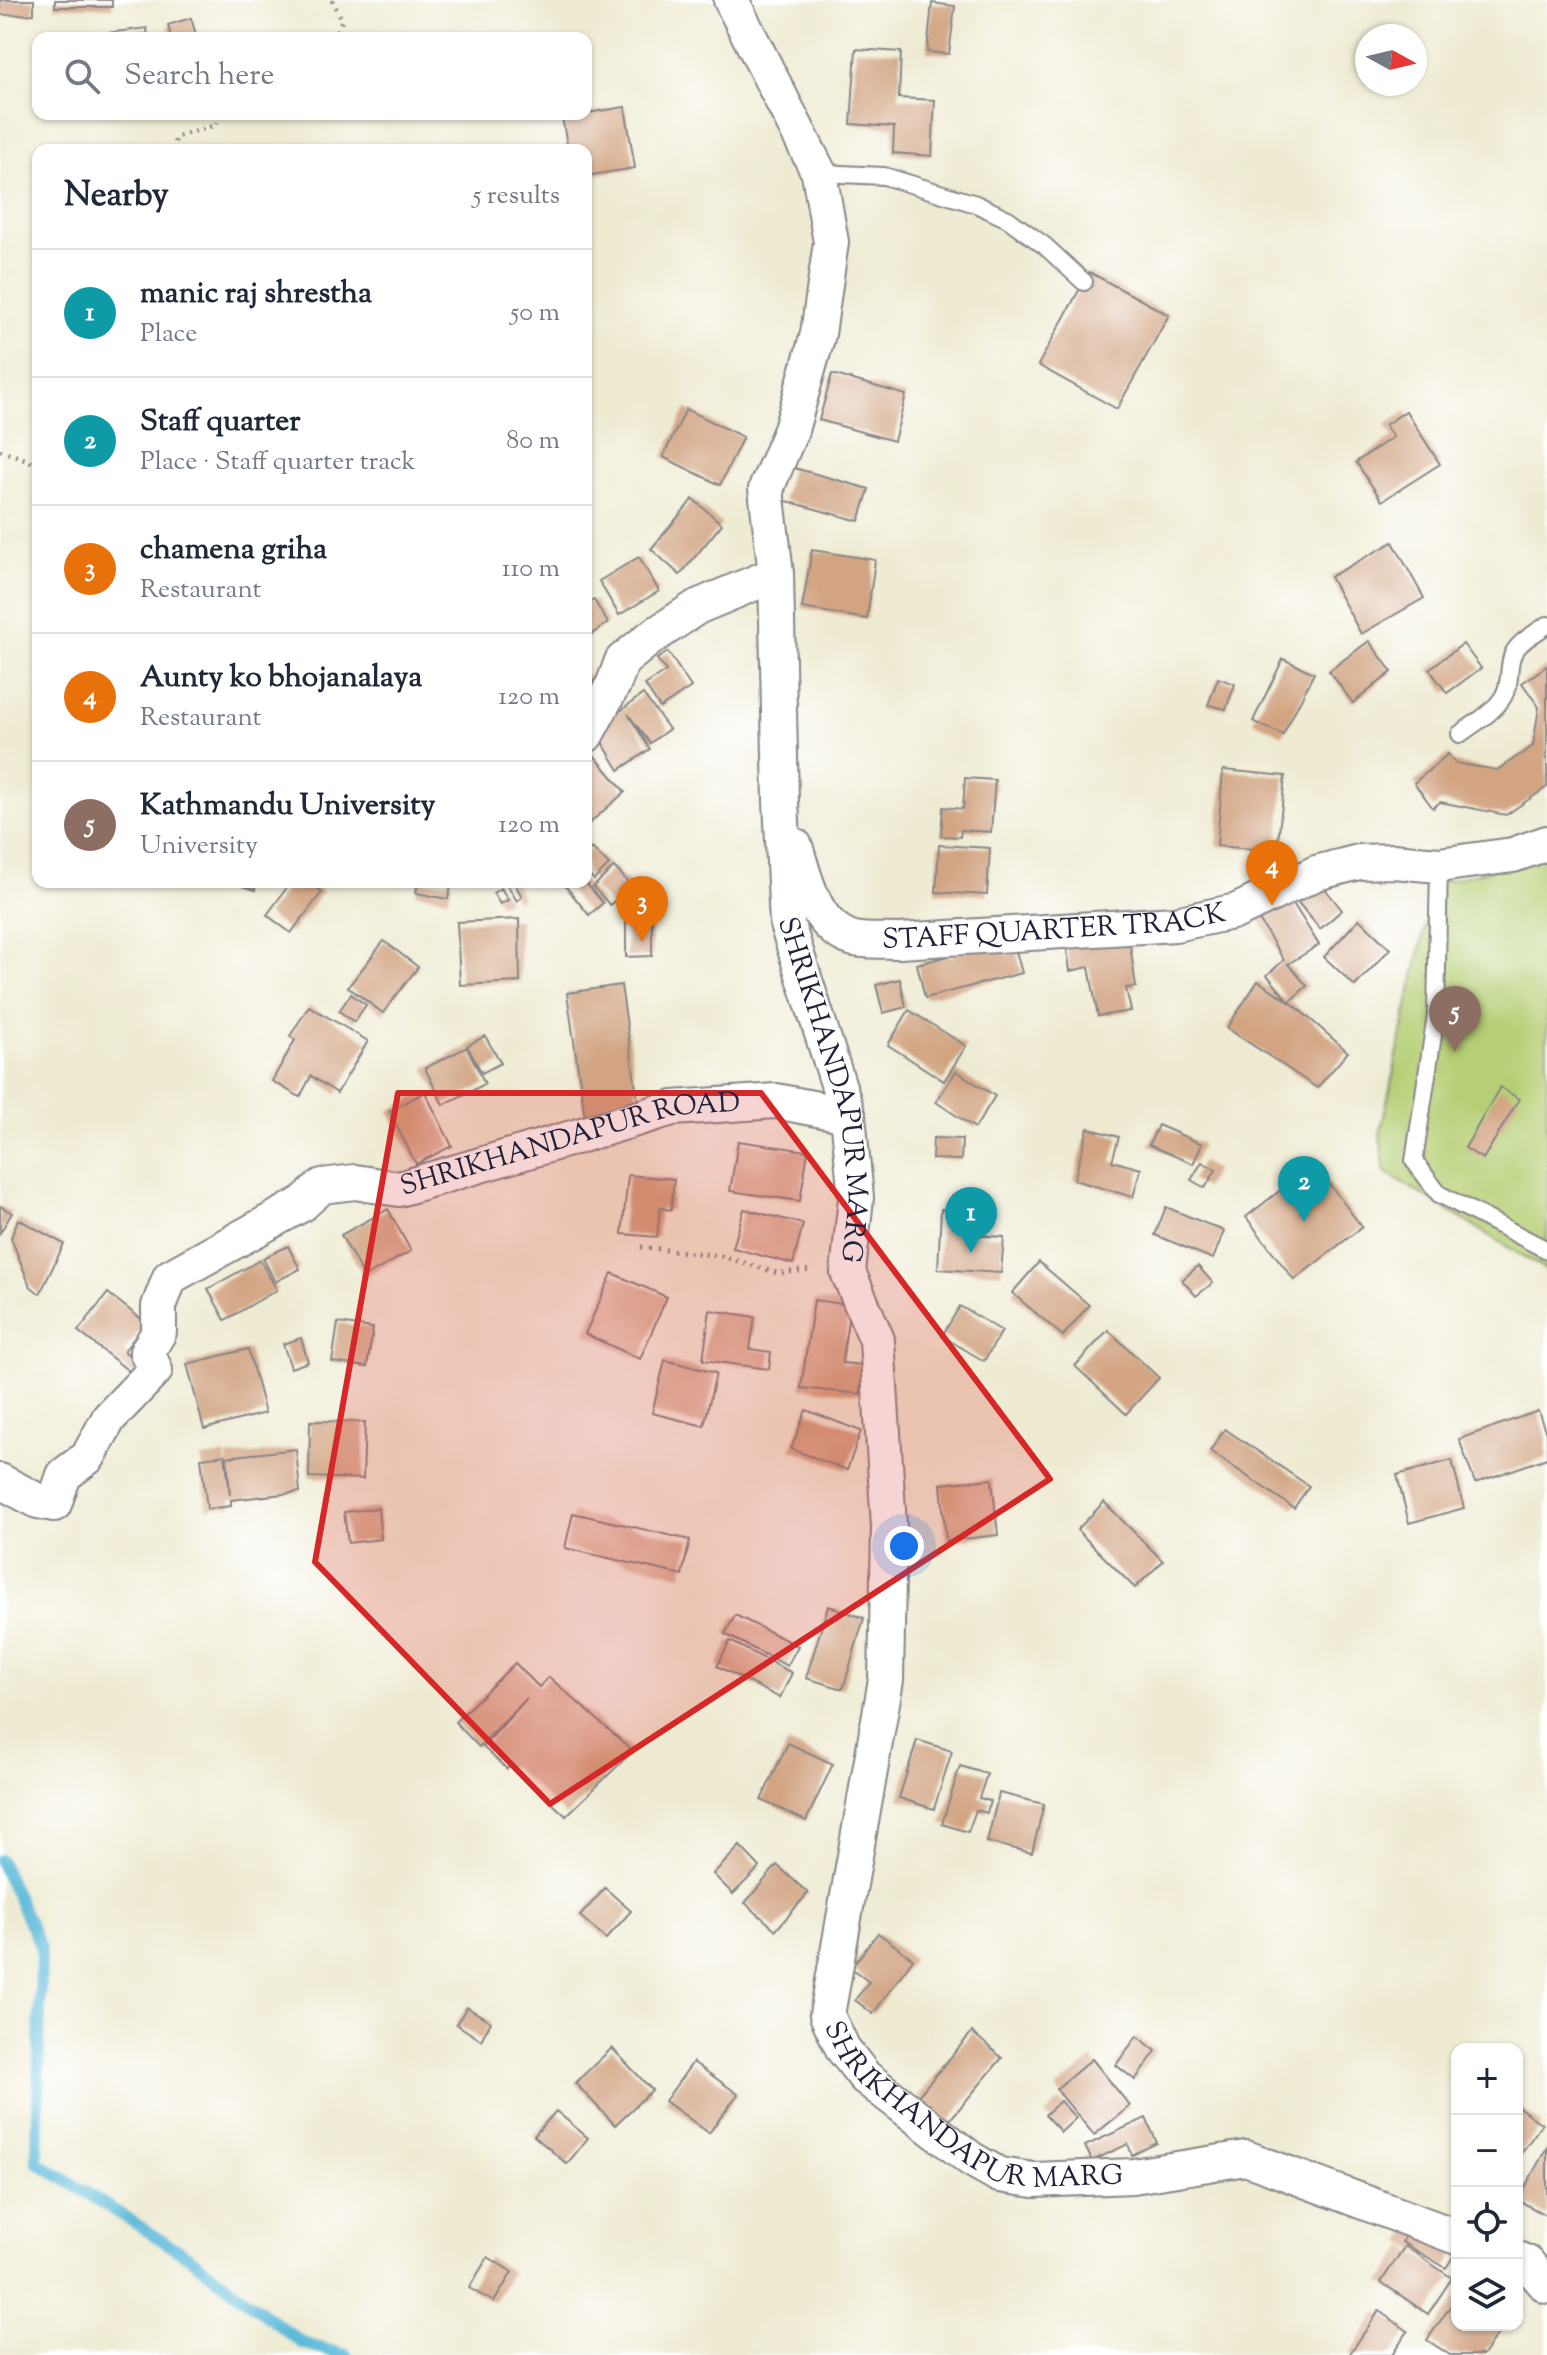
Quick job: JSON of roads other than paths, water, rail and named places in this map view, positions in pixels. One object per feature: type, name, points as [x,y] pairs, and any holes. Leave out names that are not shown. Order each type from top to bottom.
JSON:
[{"type":"street","name":"SHRIKHANDAPUR MARG","points":[[731,0],[819,173],[831,242],[818,334],[791,430],[766,489],[776,574],[787,924],[848,1115],[856,1198],[848,1272],[877,1340],[889,1526],[886,1680],[827,2015],[843,2049],[865,2077],[971,2159],[999,2175],[1034,2180],[1133,2176],[1246,2158],[1451,2235]]},
{"type":"street","points":[[592,724],[622,661],[649,639],[697,607],[776,574]]},
{"type":"street","name":"STAFF QUARTER TRACK","points":[[781,801],[814,905],[835,930],[855,939],[899,941],[1175,924],[1237,911],[1316,873],[1359,862],[1439,865],[1513,855],[1547,843]]},
{"type":"street","name":"SHRIKHANDAPUR ROAD","points":[[0,1481],[38,1501],[54,1504],[64,1475],[88,1457],[109,1418],[155,1370],[147,1352],[159,1332],[159,1306],[170,1277],[302,1204],[322,1186],[355,1182],[399,1189],[673,1108],[776,1101],[848,1115]]},
{"type":"street","points":[[1523,2261],[1547,2286]]},
{"type":"lane","points":[[819,173],[884,176],[976,204],[1008,219],[1045,246],[1084,282]]},
{"type":"lane","points":[[1460,734],[1494,709],[1505,694],[1512,655],[1521,643],[1547,625]]},
{"type":"lane","points":[[1439,865],[1436,1015],[1414,1161],[1439,1194],[1547,1250]]},
{"type":"waterway","points":[[0,1860],[41,1948],[37,2162],[192,2259],[302,2343],[346,2355]]},
{"type":"place","name":"Aunty ko bhojanalaya","points":[[1272,906]]},
{"type":"place","name":"chamena griha","points":[[642,942]]},
{"type":"place","name":"Kathmandu University","points":[[1455,1052]]},
{"type":"place","name":"Staff quarter","points":[[1304,1222]]},
{"type":"place","name":"manic raj shrestha","points":[[971,1253]]}]
